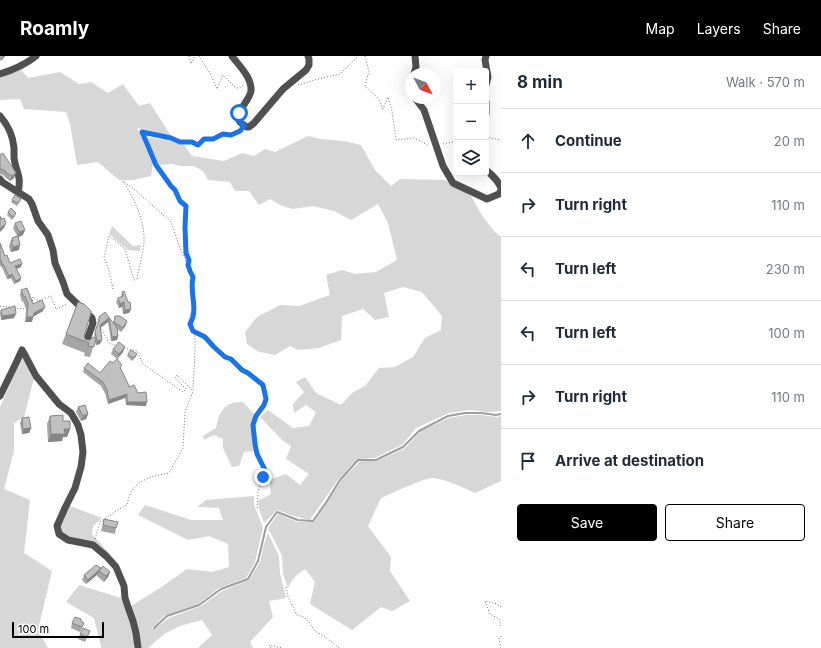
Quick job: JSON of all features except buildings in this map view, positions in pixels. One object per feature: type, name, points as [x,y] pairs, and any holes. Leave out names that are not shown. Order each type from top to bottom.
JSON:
[{"type":"street","points":[[0,74],[30,61],[36,56]]},
{"type":"street","points":[[232,56],[248,78],[251,90],[238,118],[240,123],[247,127],[283,89],[306,70],[309,65],[308,56]]},
{"type":"street","points":[[415,56],[416,68]]},
{"type":"street","points":[[486,56],[486,68]]},
{"type":"street","points":[[420,104],[424,110],[443,166],[452,183],[487,199],[499,194],[501,189],[496,179],[489,173]]},
{"type":"street","points":[[0,116],[10,130],[14,148],[14,159],[20,178],[18,192]]},
{"type":"street","points":[[0,179],[2,182],[29,199],[38,221],[48,236],[53,250],[55,263],[66,294],[92,318],[93,323],[85,345]]},
{"type":"street","points":[[0,396],[22,350],[36,376],[59,404],[71,413],[78,425],[81,435],[81,467],[75,488],[57,526],[59,534],[68,540],[93,545],[116,567],[124,586],[125,598],[133,621],[138,648]]},
{"type":"path","points":[[189,56],[191,64],[196,56]]},
{"type":"path","points":[[199,56],[210,73],[217,89],[223,76],[236,88],[240,88],[248,78]]},
{"type":"path","points":[[296,86],[340,74],[358,56]]},
{"type":"path","points":[[365,56],[369,71],[365,86],[378,98],[383,109],[388,97],[392,111],[396,140],[414,138],[428,145],[453,142]]},
{"type":"path","points":[[188,265],[189,260],[186,253],[185,227],[186,206],[180,201],[175,190],[156,165],[142,132],[171,138],[180,142],[192,142],[198,145],[204,139],[213,139],[223,134],[231,135],[240,131],[244,126]]},
{"type":"path","points":[[489,138],[501,140]]},
{"type":"path","points":[[93,545],[100,522],[127,505],[130,493],[141,481],[169,473],[183,448],[185,412],[192,391],[196,353],[195,337],[190,324],[194,318],[191,284],[193,277],[171,222],[134,189],[122,181],[140,214],[144,243],[137,279],[134,280],[125,249],[109,236],[104,258],[109,270],[113,289]]},
{"type":"path","points":[[32,304],[33,297],[38,301],[51,296],[56,309],[74,301]]},
{"type":"path","points":[[0,306],[32,310]]},
{"type":"path","points":[[93,321],[96,320],[109,343],[137,351],[143,364],[183,392],[186,389],[175,378],[177,375],[192,391]]},
{"type":"path","points":[[193,331],[205,337],[225,357],[231,359],[242,370],[263,385],[266,399],[264,405],[256,416],[253,425],[257,454],[265,470],[258,492],[257,509]]},
{"type":"path","points":[[286,587],[288,597],[297,615],[304,617],[315,631],[339,648]]},
{"type":"path","points":[[501,607],[497,604],[486,602],[490,614],[499,619],[501,626]]},
{"type":"path","points":[[501,636],[499,638],[501,648]]},
{"type":"path","points":[[271,648],[269,644],[282,648]]},
{"type":"shaded area","points":[[21,70],[28,78],[60,72],[79,84],[91,82],[108,93],[123,84],[139,106],[150,103],[171,136],[137,128],[153,164],[151,176],[133,180],[119,180],[98,162],[77,165],[70,124],[66,112],[24,109],[20,99],[0,100],[0,77]]},
{"type":"shaded area","points":[[308,136],[361,145],[375,170],[391,186],[400,179],[445,180],[471,196],[483,217],[501,237],[501,411],[487,412],[470,410],[449,413],[416,428],[403,444],[375,458],[357,459],[337,481],[310,520],[277,510],[264,523],[258,501],[271,494],[269,480],[286,474],[300,485],[309,474],[286,459],[291,446],[282,440],[260,417],[268,410],[293,428],[309,426],[316,412],[306,405],[294,413],[293,404],[304,392],[296,382],[305,377],[316,393],[341,405],[352,393],[365,386],[379,368],[395,367],[413,357],[425,338],[441,330],[442,316],[422,292],[403,287],[384,293],[389,317],[375,320],[363,309],[342,316],[341,340],[319,348],[298,350],[290,346],[275,355],[259,352],[247,344],[245,332],[257,317],[280,305],[299,306],[330,295],[326,275],[342,270],[355,274],[376,272],[397,260],[388,223],[378,204],[351,220],[334,211],[313,206],[293,209],[282,206],[270,199],[259,205],[249,191],[235,191],[230,182],[208,180],[203,171],[194,166],[172,164],[159,165],[146,137],[171,141],[184,145],[192,156],[224,161],[242,153],[254,156],[265,149],[275,152]]},
{"type":"shaded area","points":[[112,226],[133,246],[141,245],[140,251],[128,250],[109,234]]},
{"type":"shaded area","points":[[22,357],[34,378],[24,417],[14,423],[14,451],[4,489],[30,500],[24,553],[52,571],[38,630],[48,648],[0,648],[0,407]]},
{"type":"shaded area","points":[[243,402],[254,414],[251,427],[254,451],[244,452],[239,466],[232,467],[223,448],[223,439],[214,435],[204,440],[203,436],[216,428],[219,416],[225,407],[232,403]]},
{"type":"shaded area","points":[[466,415],[501,416],[501,481],[475,493],[444,480],[429,478],[423,480],[381,498],[368,526],[391,557],[390,571],[410,601],[392,611],[381,607],[352,630],[310,604],[315,582],[305,569],[295,577],[288,588],[283,574],[282,556],[268,528],[278,514],[298,522],[314,522],[341,481],[360,461],[377,461],[404,449],[421,431],[449,418]]},
{"type":"shaded area","points":[[254,496],[254,504],[263,528],[255,562],[246,578],[219,588],[198,604],[164,616],[151,629],[154,629],[169,618],[201,606],[222,591],[249,580],[260,562],[268,533],[279,556],[280,573],[286,598],[269,601],[273,617],[250,642],[253,648],[198,648],[212,635],[202,620],[180,626],[164,634],[148,648],[140,648],[131,606],[187,569],[212,572],[229,567],[228,544],[209,536],[188,540],[138,515],[145,505],[191,520],[223,520],[219,508],[197,507],[206,500]]},
{"type":"shaded area","points":[[70,506],[102,518],[93,526],[92,534],[119,564],[118,567],[106,554],[61,533],[60,526]]},
{"type":"shaded area","points":[[79,585],[121,598],[132,623],[134,648],[101,648],[94,618],[66,602]]},
{"type":"waterway","points":[[154,628],[167,616],[199,605],[221,589],[248,579],[258,561],[266,527],[277,512],[298,520],[313,521],[340,480],[358,460],[376,460],[403,447],[419,431],[448,416],[465,413],[501,414]]},
{"type":"route","points":[[239,113],[238,118],[240,123],[244,126],[240,131],[231,135],[223,134],[213,139],[204,139],[198,145],[192,142],[180,142],[171,138],[142,132],[156,165],[175,190],[180,201],[186,206],[186,253],[189,260],[188,265],[193,277],[191,291],[194,318],[190,324],[193,331],[205,337],[225,357],[231,359],[242,370],[263,385],[266,399],[264,405],[256,416],[253,425],[257,454],[265,470],[263,477]]}]
